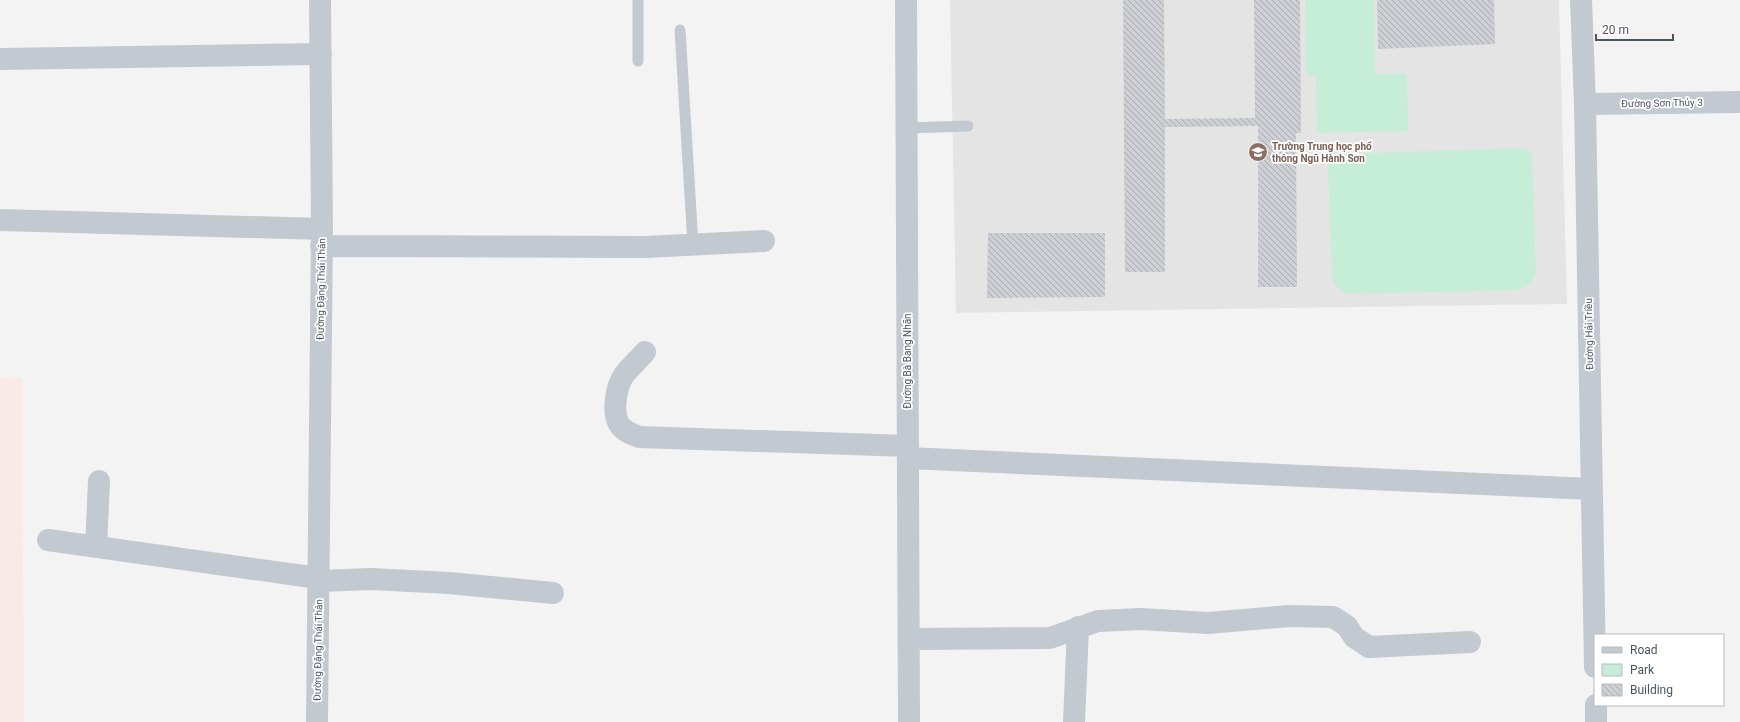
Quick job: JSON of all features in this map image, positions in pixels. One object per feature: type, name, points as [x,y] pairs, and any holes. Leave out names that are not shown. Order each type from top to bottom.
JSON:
[{"type":"street","name":"Đường Đặng Thái Thân","points":[[317,722],[322,238],[320,0]]},
{"type":"street","name":"Đường Bà Bang Nhãn","points":[[906,0],[909,722]]},
{"type":"street","name":"Đường Hải Triều","points":[[1581,0],[1585,104],[1594,634]]},
{"type":"street","points":[[0,59],[321,54]]},
{"type":"street","name":"Đường Sơn Thủy 3","points":[[1585,104],[1740,102]]},
{"type":"street","points":[[0,220],[322,238],[646,247],[764,241]]},
{"type":"street","points":[[645,352],[623,376],[618,391],[616,404],[616,415],[619,424],[627,432],[639,437],[1592,490]]},
{"type":"street","points":[[96,547],[99,481]]},
{"type":"street","points":[[48,540],[318,580],[371,579],[449,583],[553,593]]},
{"type":"street","points":[[908,639],[1050,638],[1068,633],[1078,627],[1098,621],[1140,619],[1208,623],[1289,616],[1333,617],[1347,626],[1354,636],[1369,647],[1470,642]]},
{"type":"street","points":[[1074,722],[1078,627]]},
{"type":"street","points":[[1596,706],[1596,722]]},
{"type":"lane","points":[[638,0],[638,61]]},
{"type":"lane","points":[[680,30],[694,245]]},
{"type":"lane","points":[[906,128],[968,126]]},
{"type":"shaded area","name":"Trường Trung học phổ thông Ngũ Hành Sơn","points":[[950,0],[1559,0],[1567,304],[956,313]]},
{"type":"shaded area","points":[[0,377],[22,378],[24,722],[0,722]]},
{"type":"green space","points":[[1305,0],[1374,0],[1375,74],[1407,74],[1408,131],[1317,133],[1316,76],[1306,75]]},
{"type":"green space","points":[[1522,148],[1529,151],[1532,156],[1536,274],[1529,284],[1518,290],[1349,294],[1336,285],[1332,275],[1328,166],[1332,159],[1339,154]]},
{"type":"building","points":[[1123,0],[1164,0],[1165,119],[1255,118],[1254,0],[1300,0],[1301,133],[1296,133],[1297,287],[1258,287],[1258,126],[1165,127],[1165,272],[1125,272]]},
{"type":"building","points":[[1377,0],[1494,0],[1495,44],[1378,49]]},
{"type":"building","points":[[988,233],[1105,233],[1105,297],[987,298]]},
{"type":"place","name":"Trường Trung học phổ thông Ngũ Hành Sơn","points":[[1258,152]]}]
